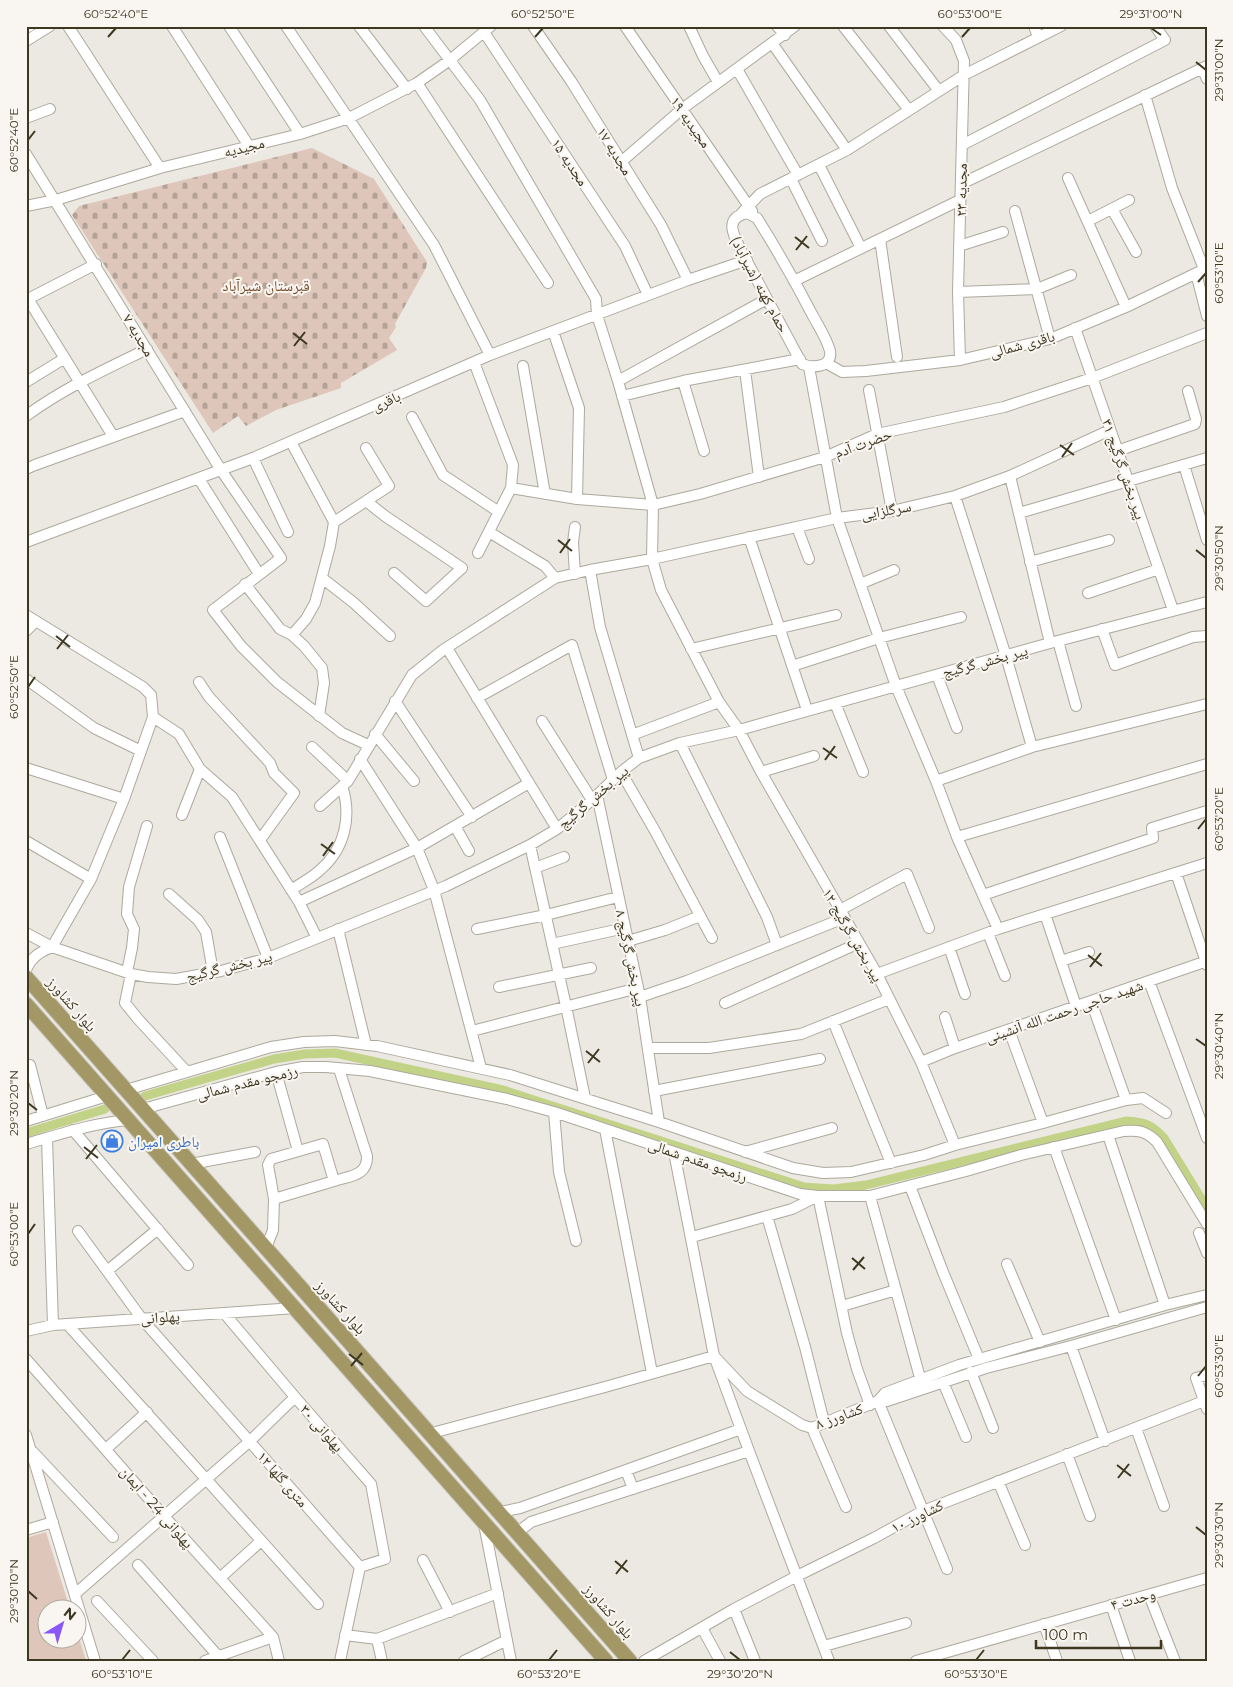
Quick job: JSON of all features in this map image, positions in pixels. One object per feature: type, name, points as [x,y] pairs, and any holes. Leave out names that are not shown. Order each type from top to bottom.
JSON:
[{"type":"main road","name":"بلوار کشاورز","points":[[26,977],[432,1433],[630,1661]]},
{"type":"main road","points":[[26,1004],[606,1661]]},
{"type":"main road","points":[[178,1176],[191,1164]]},
{"type":"street","points":[[26,28],[30,26]]},
{"type":"street","points":[[26,41],[50,26]]},
{"type":"street","points":[[68,26],[160,168]]},
{"type":"street","points":[[172,26],[249,146]]},
{"type":"street","points":[[229,26],[300,134]]},
{"type":"street","points":[[286,26],[434,245],[490,355]]},
{"type":"street","points":[[359,26],[407,89]]},
{"type":"street","name":"پیر بخش گرگیج ۱۲","points":[[424,26],[480,100],[596,299],[597,315],[653,505],[652,559],[661,590],[719,702],[739,730],[760,772],[876,974],[921,1062],[956,1145]]},
{"type":"street","name":"مجدیه ۱۷","points":[[534,26],[571,81],[661,225],[688,280]]},
{"type":"street","name":"مجیدیه ۱۹","points":[[625,26],[757,218]]},
{"type":"street","points":[[688,26],[718,82]]},
{"type":"street","points":[[778,26],[785,35]]},
{"type":"street","points":[[622,162],[682,109],[795,26]]},
{"type":"street","points":[[843,26],[909,110]]},
{"type":"street","points":[[888,26],[939,91]]},
{"type":"street","name":"مجدیه ۲۳","points":[[943,26],[956,40],[964,61],[958,292],[960,360]]},
{"type":"street","points":[[1034,26],[1038,37]]},
{"type":"street","points":[[741,214],[760,194],[847,150],[964,75],[1061,26]]},
{"type":"street","points":[[962,145],[1166,40],[1155,26]]},
{"type":"street","name":"مجیدیه","points":[[26,206],[56,200],[160,168],[300,134],[349,118],[417,83],[450,60],[487,29]]},
{"type":"street","name":"مجدیه ۱۵","points":[[487,29],[625,246],[648,295]]},
{"type":"street","points":[[772,43],[847,150]]},
{"type":"street","points":[[961,184],[1204,67],[1207,79]]},
{"type":"street","points":[[737,68],[795,177],[822,241]]},
{"type":"street","points":[[417,83],[548,283]]},
{"type":"street","points":[[1144,95],[1172,188],[1202,270],[1207,316]]},
{"type":"street","points":[[26,118],[50,109]]},
{"type":"street","name":"مجدیه ۷","points":[[26,154],[96,264],[221,470],[281,558],[259,574]]},
{"type":"street","points":[[819,165],[861,248]]},
{"type":"street","points":[[1068,178],[1126,307]]},
{"type":"street","points":[[794,281],[960,200]]},
{"type":"street","points":[[1088,221],[1130,200]]},
{"type":"street","points":[[1112,209],[1136,252]]},
{"type":"street","points":[[1015,211],[1050,338]]},
{"type":"street","name":"حمام کهنه (شیرآباد)","points":[[809,367],[802,364],[732,234],[733,222],[741,214],[757,218],[794,281],[830,352],[829,360],[826,363]]},
{"type":"street","points":[[959,246],[1003,232]]},
{"type":"street","points":[[880,239],[896,357]]},
{"type":"street","name":"باقری","points":[[28,539],[199,479],[291,442],[490,355],[688,280],[747,260]]},
{"type":"street","points":[[96,264],[27,299],[113,436]]},
{"type":"street","name":"باقری شمالی","points":[[826,363],[842,372],[866,371],[960,360],[1050,338],[1126,307],[1202,270]]},
{"type":"street","points":[[958,292],[1037,289],[1071,275]]},
{"type":"street","points":[[618,381],[767,299]]},
{"type":"street","name":"پیر بخش گرگیج ۳۱","points":[[1075,328],[1173,610]]},
{"type":"street","points":[[553,331],[579,408],[577,499]]},
{"type":"street","name":"حضرت آدم","points":[[511,488],[577,499],[653,505],[700,494],[825,457],[877,434],[1004,407],[1092,378],[1207,333]]},
{"type":"street","points":[[26,416],[42,404],[80,382],[148,349]]},
{"type":"street","points":[[26,382],[65,358]]},
{"type":"street","points":[[622,396],[683,381],[800,360]]},
{"type":"street","points":[[474,362],[513,464],[511,488],[478,553]]},
{"type":"street","points":[[826,363],[816,367],[809,367],[837,518],[896,686],[982,895],[1005,976]]},
{"type":"street","points":[[523,366],[545,494]]},
{"type":"street","points":[[745,370],[759,477]]},
{"type":"street","points":[[683,381],[704,451]]},
{"type":"street","points":[[869,390],[892,511]]},
{"type":"street","points":[[1117,451],[1195,424],[1196,419],[1188,391]]},
{"type":"street","points":[[26,470],[113,436],[185,411]]},
{"type":"street","points":[[412,417],[443,475],[499,512]]},
{"type":"street","name":"سرگلزایی","points":[[555,578],[652,559],[837,518],[892,511],[955,496],[1010,476],[1110,430]]},
{"type":"street","points":[[291,442],[334,522],[330,546],[315,604],[306,619],[292,634]]},
{"type":"street","points":[[334,522],[388,486],[366,448]]},
{"type":"street","points":[[253,458],[288,532]]},
{"type":"street","points":[[1019,513],[1207,458]]},
{"type":"street","points":[[1184,465],[1207,540]]},
{"type":"street","points":[[1010,476],[1030,562],[1076,706]]},
{"type":"street","points":[[199,479],[259,574],[213,610],[241,646],[277,682],[342,733],[368,745]]},
{"type":"street","points":[[955,496],[1006,656],[1032,748]]},
{"type":"street","points":[[366,501],[462,568],[426,601],[394,573]]},
{"type":"street","points":[[575,527],[573,542],[576,574]]},
{"type":"street","points":[[797,527],[809,560]]},
{"type":"street","points":[[320,806],[345,783],[412,675],[447,648],[555,578],[545,566],[489,532]]},
{"type":"street","points":[[749,537],[807,710]]},
{"type":"street","points":[[1030,562],[1110,540]]},
{"type":"street","points":[[1088,593],[1158,569]]},
{"type":"street","points":[[590,570],[600,627],[639,758]]},
{"type":"street","points":[[860,584],[894,570]]},
{"type":"street","points":[[322,578],[354,603],[390,636]]},
{"type":"street","points":[[245,584],[280,629],[292,634],[322,668],[324,683],[319,716]]},
{"type":"street","name":"پیر بخش گرگیج","points":[[26,933],[52,947],[129,973],[148,977],[176,979],[268,958],[434,890],[530,846],[557,829],[639,758],[680,743],[739,730],[1054,642],[1207,602]]},
{"type":"street","points":[[26,615],[143,687],[151,695],[154,717],[124,799],[91,879],[52,947],[37,954],[28,964],[26,970]]},
{"type":"street","points":[[691,649],[836,615]]},
{"type":"street","points":[[792,666],[879,638],[960,617]]},
{"type":"street","points":[[26,631],[36,621]]},
{"type":"street","points":[[1102,629],[1115,664],[1194,638],[1207,636]]},
{"type":"street","points":[[477,698],[572,645],[613,780]]},
{"type":"street","points":[[447,648],[557,829]]},
{"type":"street","points":[[937,675],[957,728]]},
{"type":"street","points":[[26,679],[94,728],[142,751]]},
{"type":"street","points":[[199,682],[209,697],[270,762],[274,773],[294,793],[260,840]]},
{"type":"street","points":[[395,701],[472,817]]},
{"type":"street","points":[[632,735],[719,702]]},
{"type":"street","points":[[835,703],[863,772]]},
{"type":"street","points":[[936,781],[1032,748],[1207,704]]},
{"type":"street","points":[[154,717],[179,734],[200,769],[232,797],[299,902],[317,938]]},
{"type":"street","points":[[542,721],[594,798]]},
{"type":"street","points":[[375,734],[414,781]]},
{"type":"street","points":[[680,743],[767,918],[777,945]]},
{"type":"street","points":[[291,890],[320,871],[330,861],[343,838],[348,819],[345,783],[312,747]]},
{"type":"street","points":[[760,772],[814,756]]},
{"type":"street","points":[[360,759],[417,848],[434,890],[481,1068]]},
{"type":"street","points":[[957,837],[1207,764]]},
{"type":"street","points":[[26,768],[124,799]]},
{"type":"street","points":[[182,815],[200,769]]},
{"type":"street","points":[[621,772],[712,938]]},
{"type":"street","points":[[299,902],[417,848],[529,783]]},
{"type":"street","name":"پیر بخش گرگیج ۸","points":[[594,798],[639,993],[659,1122]]},
{"type":"street","points":[[982,895],[1153,838],[1152,828],[1207,811]]},
{"type":"street","points":[[147,826],[129,887],[127,914],[134,928],[125,1003],[187,1072]]},
{"type":"street","points":[[455,826],[469,851]]},
{"type":"street","points":[[220,837],[268,958]]},
{"type":"street","points":[[26,841],[91,879]]},
{"type":"street","points":[[530,846],[585,1098]]},
{"type":"street","points":[[535,868],[564,857]]},
{"type":"street","points":[[876,974],[993,931],[1207,863]]},
{"type":"street","points":[[1176,873],[1206,963]]},
{"type":"street","points":[[472,1032],[566,1006],[639,993],[687,981],[777,945],[842,914],[907,874],[929,928]]},
{"type":"street","points":[[169,894],[198,920],[206,932],[213,972]]},
{"type":"street","points":[[477,929],[546,915],[618,897]]},
{"type":"street","points":[[1046,914],[1076,1006]]},
{"type":"street","points":[[628,942],[700,916]]},
{"type":"street","points":[[552,944],[625,928]]},
{"type":"street","points":[[338,929],[366,1045]]},
{"type":"street","points":[[725,1003],[858,943]]},
{"type":"street","points":[[949,947],[965,994]]},
{"type":"street","points":[[1061,961],[1089,952]]},
{"type":"street","name":"شهید حاجی رحمت الله آنشینی","points":[[921,1062],[955,1048],[1206,963]]},
{"type":"street","points":[[499,987],[591,968]]},
{"type":"street","points":[[1149,981],[1207,1138]]},
{"type":"street","points":[[648,1048],[709,1048],[801,1034],[889,999]]},
{"type":"street","points":[[1091,1001],[1126,1100]]},
{"type":"street","points":[[945,1017],[955,1048]]},
{"type":"street","points":[[833,1021],[891,1162]]},
{"type":"street","points":[[1009,1030],[1043,1124]]},
{"type":"street","points":[[126,1090],[271,1047],[304,1042],[335,1041],[366,1045],[510,1075],[659,1122],[793,1168],[823,1173],[851,1172],[924,1155],[1126,1100],[1143,1098],[1166,1112]]},
{"type":"street","points":[[654,1091],[820,1059]]},
{"type":"street","points":[[30,1065],[43,1116]]},
{"type":"street","name":"رزمجو مقدم شمالی","points":[[143,1109],[276,1072],[303,1067],[370,1071],[507,1099],[554,1112],[777,1187],[800,1194],[818,1196],[870,1196],[1054,1147],[1124,1130],[1140,1130],[1150,1135],[1170,1162],[1180,1182],[1207,1224]]},
{"type":"street","points":[[274,1199],[357,1174],[367,1164],[367,1156],[340,1068]]},
{"type":"street","points":[[276,1072],[298,1151]]},
{"type":"street","points":[[26,1121],[107,1096]]},
{"type":"street","points":[[554,1112],[559,1172],[576,1241]]},
{"type":"street","points":[[26,1144],[106,1122],[129,1120]]},
{"type":"street","points":[[745,1152],[832,1128]]},
{"type":"street","points":[[605,1129],[652,1373]]},
{"type":"street","points":[[72,1130],[188,1265]]},
{"type":"street","points":[[1108,1135],[1165,1305]]},
{"type":"street","points":[[47,1138],[53,1325]]},
{"type":"street","points":[[266,1248],[274,1230],[274,1199],[268,1165],[271,1159],[323,1144],[334,1181]]},
{"type":"street","points":[[1054,1147],[1116,1320]]},
{"type":"street","points":[[191,1164],[256,1152]]},
{"type":"street","points":[[674,1152],[714,1356],[748,1451],[830,1661]]},
{"type":"street","points":[[910,1186],[979,1359]]},
{"type":"street","points":[[692,1237],[792,1209],[818,1196],[857,1369],[923,1511],[947,1569]]},
{"type":"street","points":[[870,1196],[922,1384],[979,1359],[1165,1305],[1207,1295]]},
{"type":"street","points":[[767,1216],[805,1347],[824,1422]]},
{"type":"street","points":[[107,1271],[158,1229]]},
{"type":"street","name":"۱۲ متری گلها","points":[[78,1231],[142,1318],[360,1567]]},
{"type":"street","points":[[1199,1233],[1207,1253]]},
{"type":"street","points":[[1007,1264],[1040,1342]]},
{"type":"street","points":[[842,1306],[896,1290]]},
{"type":"street","name":"کشاورز ۸","points":[[714,1356],[747,1391],[802,1425],[812,1428],[874,1403],[887,1401],[922,1384],[943,1382],[971,1372],[1207,1307]]},
{"type":"street","name":"پهلوانی","points":[[26,1331],[53,1325],[295,1308]]},
{"type":"street","name":"پهلوانی ۳۰","points":[[224,1313],[371,1484],[385,1559],[360,1567]]},
{"type":"street","points":[[67,1324],[318,1604]]},
{"type":"street","points":[[1071,1346],[1105,1441]]},
{"type":"street","points":[[432,1433],[605,1388],[714,1356]]},
{"type":"street","name":"پهلوانی 24 - ایمان","points":[[26,1358],[272,1637],[279,1661]]},
{"type":"street","points":[[971,1372],[994,1428]]},
{"type":"street","points":[[1205,1405],[1196,1378],[1207,1375]]},
{"type":"street","points":[[943,1382],[966,1438]]},
{"type":"street","points":[[75,1594],[250,1441],[295,1397]]},
{"type":"street","name":"کشاورز ۱۰","points":[[644,1661],[734,1609],[923,1511],[1136,1428],[1205,1405]]},
{"type":"street","points":[[106,1449],[147,1412]]},
{"type":"street","points":[[812,1428],[846,1506]]},
{"type":"street","points":[[1136,1428],[1164,1506]]},
{"type":"street","points":[[500,1512],[528,1505],[740,1429]]},
{"type":"street","points":[[26,1435],[28,1449],[53,1522],[95,1661]]},
{"type":"street","points":[[28,1449],[113,1537]]},
{"type":"street","points":[[518,1532],[536,1520],[748,1451]]},
{"type":"street","points":[[1068,1454],[1090,1516]]},
{"type":"street","points":[[626,1470],[633,1489]]},
{"type":"street","points":[[998,1481],[1024,1545]]},
{"type":"street","points":[[528,1505],[536,1520]]},
{"type":"street","points":[[26,1530],[53,1522]]},
{"type":"street","points":[[484,1523],[511,1661]]},
{"type":"street","points":[[220,1578],[261,1541]]},
{"type":"street","points":[[423,1560],[450,1612]]},
{"type":"street","points":[[138,1565],[218,1656]]},
{"type":"street","points":[[340,1661],[360,1567]]},
{"type":"street","name":"وحدت ۴","points":[[916,1661],[929,1659],[1207,1578]]},
{"type":"street","points":[[345,1634],[377,1639],[498,1593]]},
{"type":"street","points":[[1149,1595],[1175,1661]]},
{"type":"street","points":[[97,1601],[153,1661]]},
{"type":"street","points":[[1111,1605],[1130,1661]]},
{"type":"street","points":[[734,1609],[755,1661]]},
{"type":"street","points":[[824,1646],[906,1623]]},
{"type":"street","points":[[1044,1624],[1057,1661]]},
{"type":"street","points":[[702,1628],[720,1661]]},
{"type":"street","points":[[204,1661],[272,1637]]},
{"type":"street","points":[[377,1639],[382,1661]]},
{"type":"street","points":[[464,1661],[507,1640]]},
{"type":"green space","name":"قبرستان شیرآباد","points":[[312,148],[374,179],[427,262],[426,268],[389,338],[397,350],[341,383],[341,388],[276,410],[246,426],[238,416],[213,433],[72,215],[79,206]]},
{"type":"green space","points":[[46,1532],[67,1600],[38,1600],[38,1650],[83,1650],[86,1661],[26,1661],[26,1538]]},
{"type":"waterway","points":[[145,1096],[274,1059],[305,1054],[335,1053],[503,1090],[804,1187],[834,1189],[866,1185],[1132,1121],[1151,1127],[1164,1138],[1207,1208]]},
{"type":"waterway","points":[[26,1133],[105,1109]]},
{"type":"place","name":"باطری امیران","points":[[112,1141]]}]
